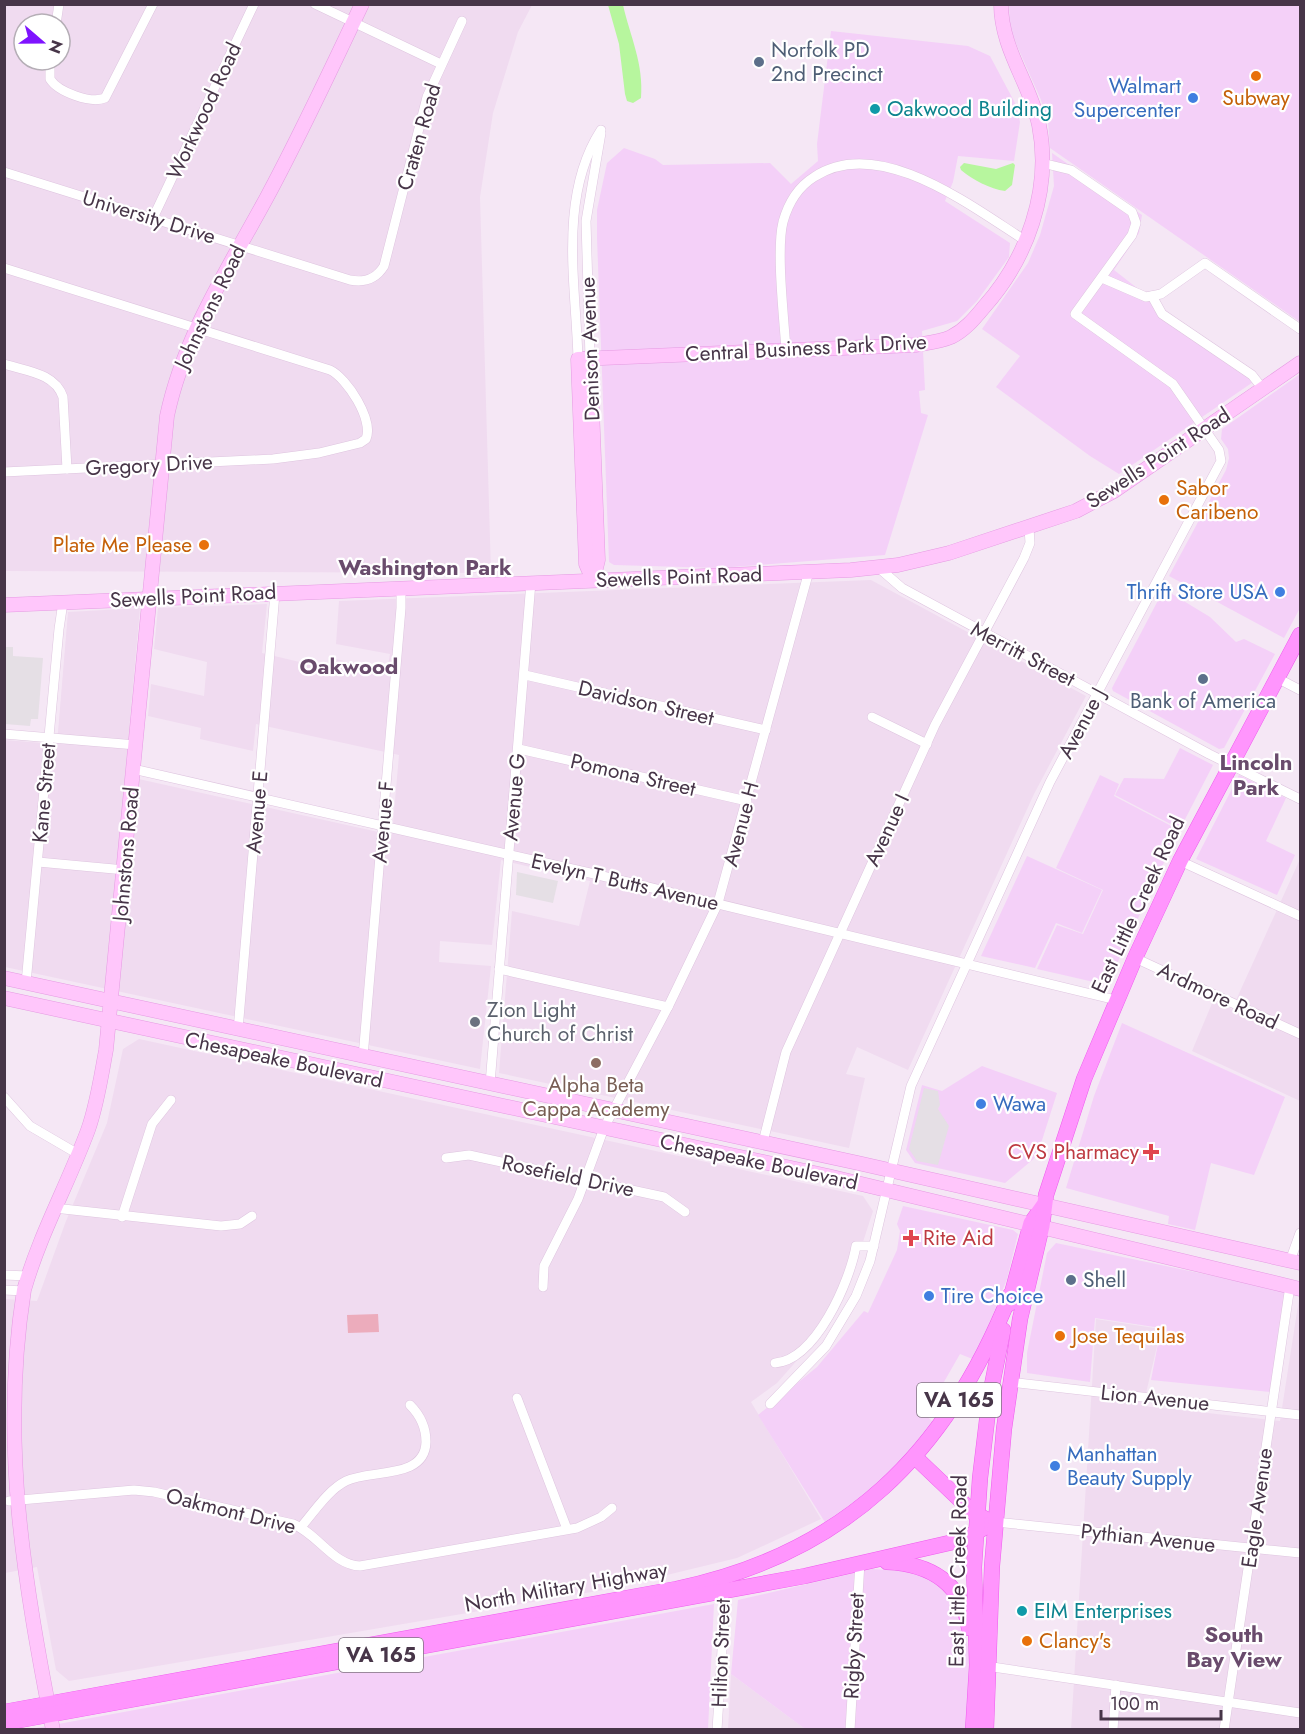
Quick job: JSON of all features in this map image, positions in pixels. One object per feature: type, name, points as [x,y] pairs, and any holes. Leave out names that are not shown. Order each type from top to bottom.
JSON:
[{"type":"main road","name":"Johnstons Road","points":[[50,1716],[9,1501],[5,1457],[7,1386],[16,1322],[28,1275],[93,1112],[111,1022],[161,464],[173,389],[196,327],[307,119],[362,4]]},
{"type":"main road","name":"Central Business Park Drive","points":[[584,359],[915,345],[951,337],[968,325],[993,298],[1008,277],[1026,241],[1038,202],[1042,163],[1036,111],[1006,38],[1001,4]]},
{"type":"main road","name":"Denison Avenue","points":[[584,359],[598,560],[593,580]]},
{"type":"main road","name":"Sewells Point Road","points":[[4,605],[879,568],[949,553],[1029,528],[1092,503],[1300,363]]},
{"type":"main road","name":"East Little Creek Road","points":[[986,1730],[983,1666],[974,1599],[977,1516],[987,1415],[1010,1295],[1037,1225],[1074,1107],[1116,1000],[1180,861],[1300,635]]},
{"type":"main road","name":"Chesapeake Boulevard","points":[[4,978],[763,1142],[1295,1262]]},
{"type":"main road","name":"Chesapeake Boulevard","points":[[4,998],[887,1190],[1295,1287]]},
{"type":"main road","name":"East Little Creek Road","points":[[973,1730],[983,1666],[1010,1382],[1037,1225]]},
{"type":"main road","name":"North Military Highway","points":[[723,1585],[803,1544],[853,1513],[915,1457],[968,1386],[1010,1295]]},
{"type":"main road","points":[[915,1457],[977,1516],[995,1522]]},
{"type":"main road","points":[[883,1488],[912,1474],[939,1480]]},
{"type":"main road","name":"North Military Highway","points":[[4,1724],[723,1585],[941,1546],[976,1535],[995,1522]]},
{"type":"main road","points":[[860,1562],[913,1564],[941,1577],[956,1593],[967,1614],[972,1649],[983,1666]]},
{"type":"main road","name":"North Military Highway","points":[[4,1712],[50,1716]]},
{"type":"street","points":[[49,72],[53,84],[79,95],[100,100],[110,95],[153,4]]},
{"type":"street","name":"Workwood Road","points":[[153,218],[254,4]]},
{"type":"street","points":[[315,4],[441,64]]},
{"type":"street","name":"Craten Road","points":[[387,257],[421,116],[441,64],[462,21]]},
{"type":"street","name":"Denison Avenue","points":[[601,130],[586,221],[584,359],[574,216],[584,165],[601,130]]},
{"type":"street","points":[[1042,163],[1071,170],[1125,206],[1136,218],[1132,235],[1102,278],[1146,297],[1161,294],[1205,262],[1300,329]]},
{"type":"street","points":[[786,350],[783,222],[801,189],[830,169],[867,165],[921,178],[1026,241]]},
{"type":"street","name":"University Drive","points":[[4,172],[359,282],[378,274],[387,257]]},
{"type":"street","points":[[4,268],[196,327]]},
{"type":"street","name":"Avenue J","points":[[770,1404],[813,1360],[838,1329],[856,1296],[874,1246],[911,1086],[1050,782],[1219,467],[1219,450],[1167,379],[1075,314],[1102,278]]},
{"type":"street","points":[[1152,296],[1162,314],[1252,375],[1263,389]]},
{"type":"street","name":"Gregory Drive","points":[[4,472],[294,457],[350,446],[366,439],[368,429],[348,383],[330,370],[196,327]]},
{"type":"street","points":[[4,364],[47,378],[58,387],[63,397],[67,469]]},
{"type":"street","name":"Avenue I","points":[[763,1142],[786,1052],[927,744],[1030,543],[1029,528]]},
{"type":"street","name":"Merritt Street","points":[[879,568],[902,588],[1300,800]]},
{"type":"street","name":"Avenue H","points":[[543,1287],[544,1266],[587,1180],[604,1128],[668,1007],[718,903],[810,571]]},
{"type":"street","name":"Avenue G","points":[[489,1084],[519,749],[531,582]]},
{"type":"street","name":"Avenue F","points":[[363,1057],[402,598],[396,588]]},
{"type":"street","name":"Avenue E","points":[[238,1030],[275,593]]},
{"type":"street","name":"Kane Street","points":[[26,983],[63,602]]},
{"type":"street","name":"Davidson Street","points":[[525,675],[766,730]]},
{"type":"street","points":[[1277,678],[1300,690]]},
{"type":"street","points":[[872,717],[927,744]]},
{"type":"street","points":[[4,734],[136,745]]},
{"type":"street","name":"Pomona Street","points":[[519,749],[747,801]]},
{"type":"street","name":"Evelyn T Butts Avenue","points":[[133,769],[718,903],[1116,1000]]},
{"type":"street","points":[[1180,861],[1300,916]]},
{"type":"street","points":[[38,862],[125,870]]},
{"type":"street","name":"Ardmore Road","points":[[1135,958],[1300,1034]]},
{"type":"street","points":[[499,969],[668,1007]]},
{"type":"street","points":[[4,1097],[35,1130],[78,1154]]},
{"type":"street","points":[[122,1217],[152,1124],[171,1100]]},
{"type":"street","name":"Rosefield Drive","points":[[446,1158],[469,1155],[664,1197],[685,1212]]},
{"type":"street","points":[[54,1208],[221,1226],[240,1224],[252,1216]]},
{"type":"street","points":[[1295,1262],[1300,1233]]},
{"type":"street","points":[[776,1363],[784,1362],[799,1354],[826,1319],[849,1275],[856,1246],[874,1246]]},
{"type":"street","points":[[4,1275],[28,1275]]},
{"type":"street","name":"Eagle Avenue","points":[[1224,1730],[1272,1411],[1295,1287]]},
{"type":"street","points":[[4,1290],[24,1291]]},
{"type":"street","name":"Lion Avenue","points":[[1010,1382],[1300,1415]]},
{"type":"street","points":[[517,1398],[567,1529]]},
{"type":"street","points":[[301,1527],[344,1482],[409,1467],[421,1459],[426,1446],[424,1428],[410,1405]]},
{"type":"street","name":"Oakmont Drive","points":[[9,1501],[134,1490],[154,1492],[301,1527],[346,1563],[360,1566],[567,1529],[588,1524],[612,1508]]},
{"type":"street","name":"Pythian Avenue","points":[[995,1522],[1300,1553]]},
{"type":"street","name":"Rigby Street","points":[[850,1730],[860,1562]]},
{"type":"street","name":"Hilton Street","points":[[717,1730],[723,1585]]},
{"type":"street","points":[[983,1666],[1300,1713]]},
{"type":"street","points":[[1113,1730],[1116,1686]]},
{"type":"shaded area","points":[[5,5],[532,5],[518,32],[493,113],[480,197],[491,573],[5,571]]},
{"type":"shaded area","points":[[608,5],[623,5],[636,50],[641,98],[633,103],[627,101],[625,94],[619,44]]},
{"type":"shaded area","points":[[1009,5],[1300,5],[1300,322],[1050,148],[1048,122],[1041,100],[1010,30]]},
{"type":"shaded area","points":[[831,31],[968,46],[990,56],[1015,103],[1020,122],[1014,161],[958,156],[953,182],[945,201],[1010,243],[1009,257],[977,301],[957,321],[922,331],[925,390],[919,391],[921,413],[928,415],[885,555],[719,568],[614,565],[609,562],[597,238],[597,210],[607,163],[624,148],[655,159],[663,165],[770,163],[791,184],[818,161],[817,144]]},
{"type":"shaded area","points":[[1052,153],[1142,215],[1139,233],[1114,270],[1182,323],[1259,378],[1119,474],[1090,456],[996,387],[1020,356],[982,329],[1028,263],[1040,235],[1054,186]]},
{"type":"shaded area","points":[[964,163],[996,169],[1013,163],[1015,165],[1012,185],[1005,191],[982,184],[961,170],[960,167]]},
{"type":"shaded area","points":[[1300,374],[1300,608],[1284,638],[1169,576],[1226,470],[1229,458],[1228,449],[1221,439],[1222,429]]},
{"type":"shaded area","points":[[871,580],[1086,696],[1034,794],[908,1070],[857,1047],[846,1074],[865,1078],[849,1148],[499,1073],[512,911],[579,926],[590,881],[501,860],[492,945],[440,941],[439,962],[491,966],[480,1069],[5,967],[5,740],[57,744],[68,612],[140,608],[125,776],[392,835],[399,755],[256,724],[253,751],[200,739],[201,728],[148,716],[151,684],[204,696],[207,662],[154,649],[158,608],[267,604],[262,653],[333,670],[335,659],[387,671],[390,654],[336,644],[339,601]]},
{"type":"shaded area","points":[[1164,589],[1210,617],[1236,642],[1244,639],[1275,654],[1224,748],[1219,749],[1113,691],[1112,688]]},
{"type":"shaded area","points":[[4,647],[13,647],[13,656],[43,658],[38,719],[31,719],[30,726],[5,724]]},
{"type":"shaded area","points":[[1180,748],[1213,765],[1180,829],[1115,795],[1124,778],[1164,779]]},
{"type":"shaded area","points":[[1100,775],[1119,784],[1114,796],[1179,830],[1107,985],[1037,969],[1057,925],[1083,934],[1103,890],[1056,868]]},
{"type":"shaded area","points":[[1239,775],[1286,798],[1266,841],[1295,855],[1277,895],[1196,859]]},
{"type":"shaded area","points":[[1027,856],[1102,890],[1082,933],[1056,923],[1035,968],[981,956]]},
{"type":"shaded area","points":[[1300,859],[1300,1101],[1192,1051],[1213,1001],[1232,1009]]},
{"type":"shaded area","points":[[517,872],[558,881],[553,903],[516,895]]},
{"type":"shaded area","points":[[1122,1023],[1285,1097],[1254,1175],[1211,1163],[1195,1230],[1168,1224],[1169,1216],[1066,1188],[1094,1096]]},
{"type":"shaded area","points":[[139,1039],[863,1196],[873,1211],[852,1276],[824,1330],[777,1383],[751,1402],[821,1519],[737,1558],[609,1589],[69,1681],[56,1670],[37,1567],[5,1573],[5,1299],[37,1301],[66,1221],[107,1123],[123,1049]]},
{"type":"shaded area","points":[[982,1066],[1057,1093],[1037,1156],[1005,1183],[915,1163],[906,1150],[922,1085],[942,1091]]},
{"type":"shaded area","points":[[924,1088],[938,1091],[940,1105],[938,1109],[949,1126],[938,1165],[917,1161],[909,1149]]},
{"type":"shaded area","points":[[903,1206],[1013,1230],[1018,1234],[1007,1279],[975,1360],[960,1354],[925,1415],[936,1424],[886,1479],[828,1527],[758,1415],[817,1367],[864,1311],[868,1313],[897,1250],[900,1231],[897,1224]]},
{"type":"shaded area","points":[[1056,1243],[1285,1291],[1270,1392],[1151,1380],[1161,1328],[1095,1318],[1090,1382],[1027,1373],[1027,1353],[1047,1253]]},
{"type":"shaded area","points":[[1299,1299],[1300,1729],[1071,1730],[1096,1319],[1161,1329],[1143,1406],[1280,1421]]},
{"type":"shaded area","points":[[378,1314],[379,1332],[348,1333],[347,1315]]},
{"type":"shaded area","points":[[872,1569],[917,1572],[941,1582],[962,1618],[969,1652],[968,1729],[805,1729],[731,1674],[738,1600]]},
{"type":"shaded area","points":[[714,1604],[708,1729],[31,1729]]},
{"type":"shaded area","points":[[731,1674],[805,1729],[728,1730]]},
{"type":"place","name":"Norfolk PD 2nd Precinct","points":[[759,62]]},
{"type":"place","name":"Subway","points":[[1256,76]]},
{"type":"place","name":"Walmart Supercenter","points":[[1193,98]]},
{"type":"place","name":"Oakwood Building","points":[[875,109]]},
{"type":"place","name":"Sabor Caribeno","points":[[1164,500]]},
{"type":"place","name":"Plate Me Please","points":[[204,545]]},
{"type":"place","name":"Thrift Store USA","points":[[1280,592]]},
{"type":"place","name":"Bank of America","points":[[1203,679]]},
{"type":"place","name":"Zion Light Church of Christ","points":[[475,1022]]},
{"type":"place","name":"Alpha Beta Cappa Academy","points":[[596,1063]]},
{"type":"place","name":"Wawa","points":[[981,1104]]},
{"type":"place","name":"CVS Pharmacy","points":[[1151,1152]]},
{"type":"place","name":"Rite Aid","points":[[911,1238]]},
{"type":"place","name":"Shell","points":[[1071,1280]]},
{"type":"place","name":"Tire Choice","points":[[929,1296]]},
{"type":"place","name":"Jose Tequilas","points":[[1060,1336]]},
{"type":"place","name":"Manhattan Beauty Supply","points":[[1055,1466]]},
{"type":"place","name":"EIM Enterprises","points":[[1022,1611]]},
{"type":"place","name":"Clancy's","points":[[1027,1641]]},
{"type":"district","name":"Washington Park","points":[[425,567]]},
{"type":"district","name":"Oakwood","points":[[349,666]]},
{"type":"district","name":"Lincoln Park","points":[[1256,774]]},
{"type":"district","name":"South Bay View","points":[[1234,1646]]}]
